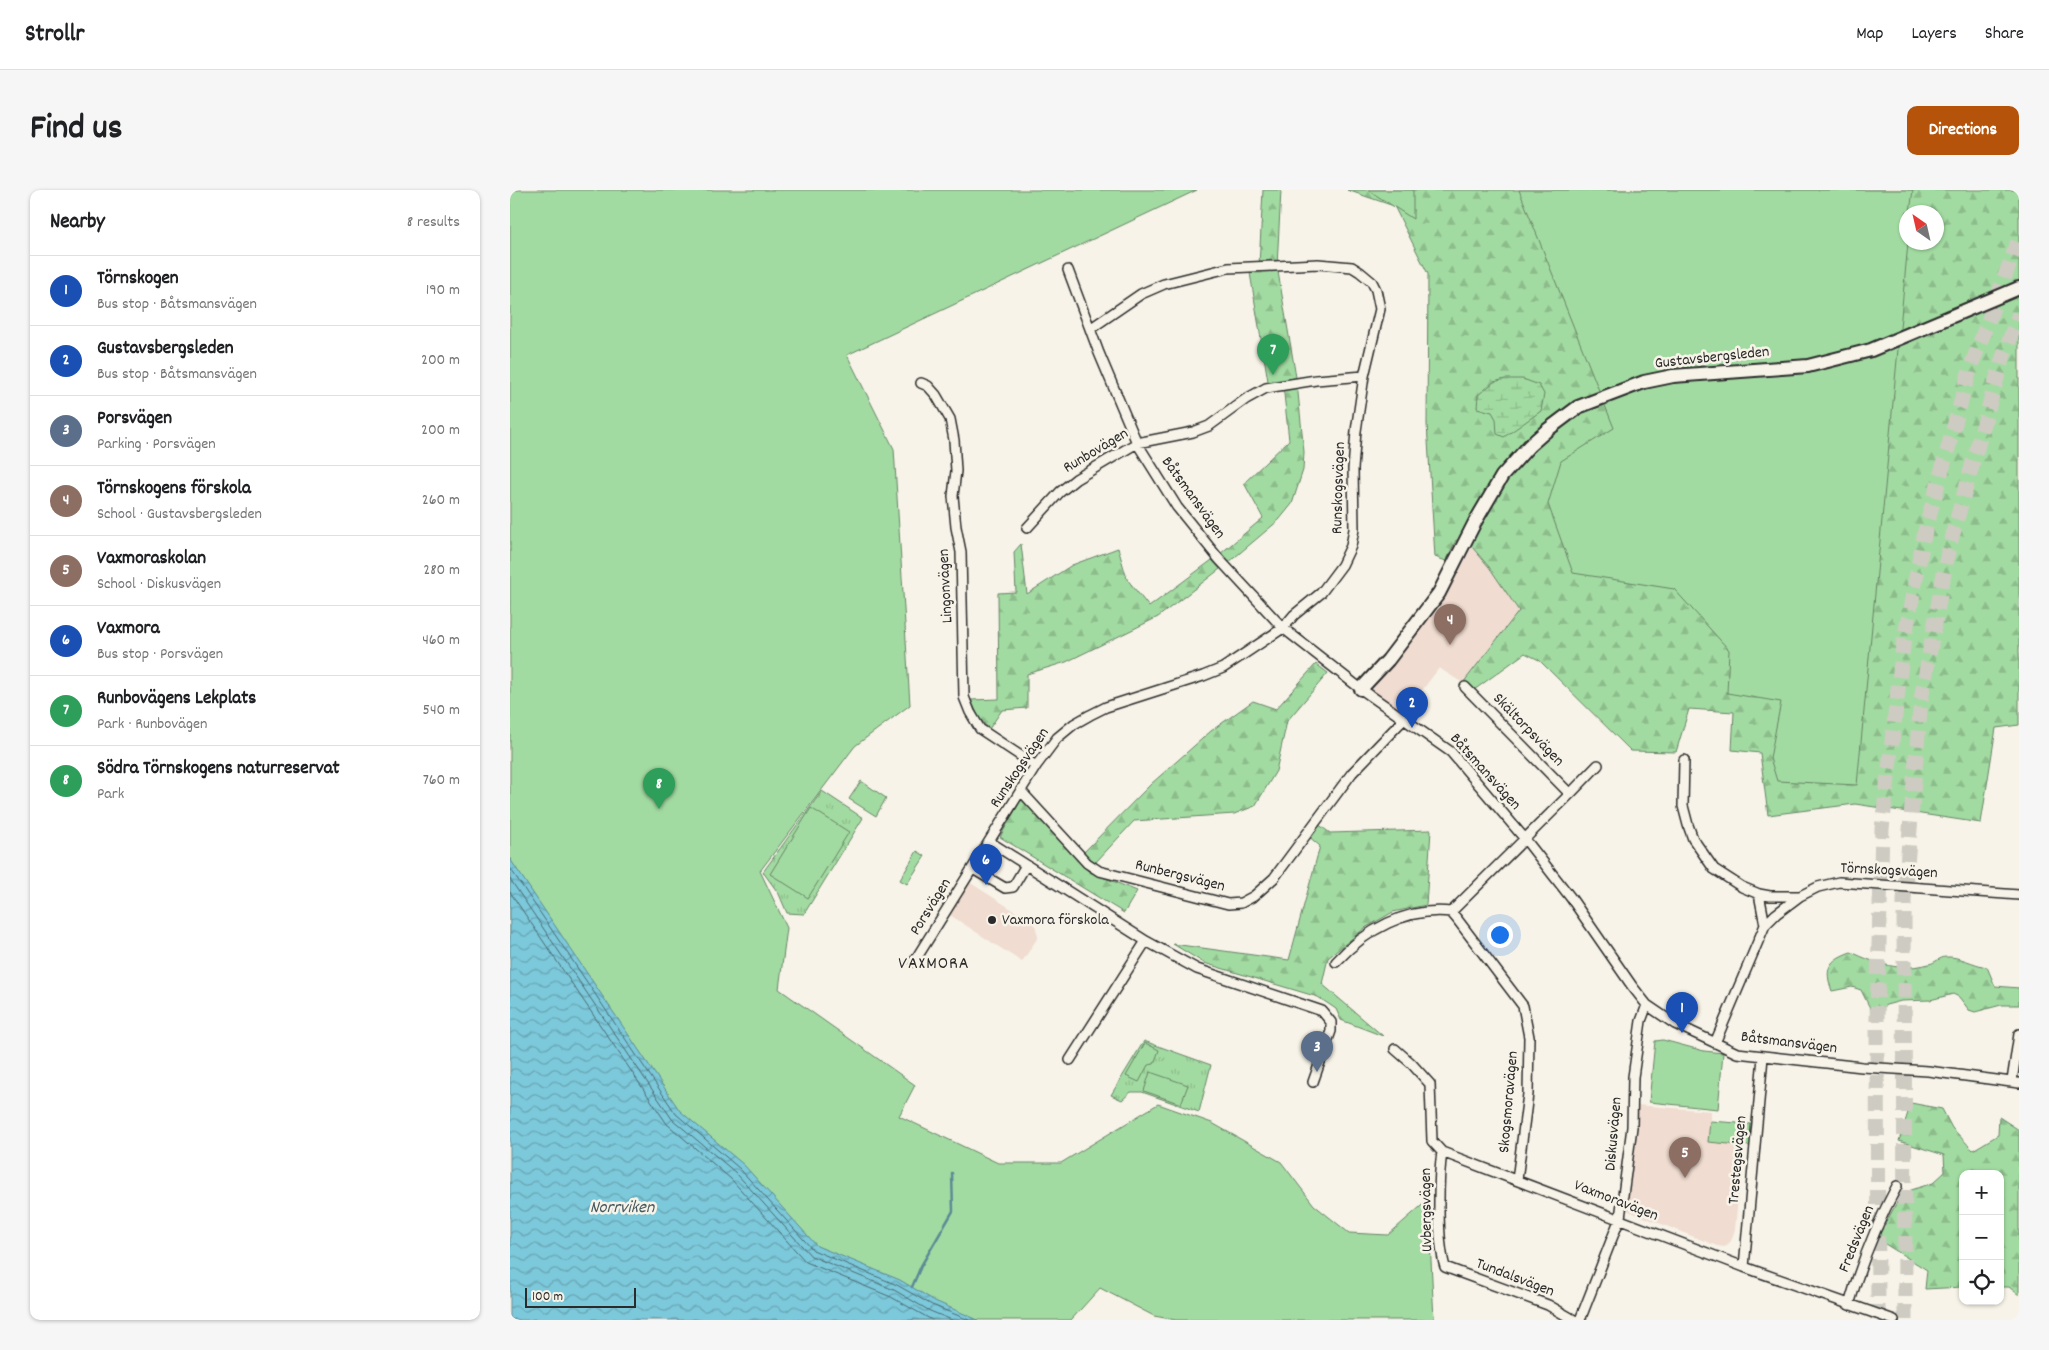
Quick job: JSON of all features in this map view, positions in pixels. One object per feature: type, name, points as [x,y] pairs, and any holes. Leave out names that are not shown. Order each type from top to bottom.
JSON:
[{"type":"street","name":"Runskogsvägen","points":[[990,842],[1036,766],[1056,738],[1074,724],[1106,708],[1223,668],[1283,628],[1294,615],[1321,593],[1342,566],[1351,546],[1354,529],[1353,469],[1356,431],[1364,376],[1380,309],[1376,290],[1372,282],[1360,272],[1352,267],[1318,264],[1228,268],[1164,284],[1141,294],[1090,329]]},
{"type":"street","name":"Båtsmansvägen","points":[[1068,270],[1137,443],[1155,474],[1183,515],[1219,559],[1283,628],[1362,689],[1451,752],[1525,839],[1571,898],[1632,986],[1647,1004],[1675,1024],[1736,1053],[1928,1071],[2016,1082]]},
{"type":"street","name":"Gustavsbergsleden","points":[[1362,689],[1388,660],[1439,593],[1475,522],[1502,476],[1529,446],[1578,408],[1644,382],[1673,376],[1808,366],[1871,350],[2019,288]]},
{"type":"street","name":"Runbovägen","points":[[1027,528],[1060,492],[1075,480],[1137,443],[1193,432],[1209,426],[1246,399],[1266,388],[1325,379],[1364,376]]},
{"type":"street","name":"Lingonvägen","points":[[922,383],[928,386],[936,395],[946,411],[950,419],[954,440],[956,471],[953,496],[961,552],[964,697],[980,729],[1036,766]]},
{"type":"street","name":"Skältorpsvägen","points":[[1465,687],[1570,794]]},
{"type":"street","name":"Runbergsvägen","points":[[1021,791],[1086,863],[1100,872],[1228,904],[1241,902],[1254,896],[1274,878],[1352,773],[1404,719]]},
{"type":"street","name":"Törnskogsvägen","points":[[1684,760],[1684,806],[1693,839],[1714,869],[1759,894],[1800,896],[1818,887],[1839,882],[2019,895]]},
{"type":"street","points":[[1336,962],[1349,948],[1402,916],[1432,910],[1451,912],[1598,765]]},
{"type":"street","points":[[990,842],[1146,941],[1197,969],[1322,1011],[1331,1022],[1331,1031],[1313,1082]]},
{"type":"street","name":"Porsvägen","points":[[914,962],[990,842]]},
{"type":"street","name":"Porsvägen","points":[[973,869],[1009,889],[1013,887],[1026,865]]},
{"type":"street","points":[[1759,894],[1765,925]]},
{"type":"street","points":[[1715,1043],[1765,925],[1800,896]]},
{"type":"street","name":"Skogsmoravägen","points":[[1451,912],[1523,1006],[1529,1037],[1528,1089],[1517,1180]]},
{"type":"street","points":[[1070,1060],[1146,941]]},
{"type":"street","name":"Diskusvägen","points":[[1580,1320],[1620,1218],[1632,1127],[1633,1077],[1641,1021],[1647,1004]]},
{"type":"street","points":[[2016,1082],[2019,1034]]},
{"type":"street","points":[[1395,1049],[1430,1084],[1432,1141],[1442,1152]]},
{"type":"street","name":"Trestegsvägen","points":[[1744,1267],[1763,1057]]},
{"type":"street","name":"Vaxmoravägen","points":[[1442,1152],[1620,1218],[1744,1267],[1894,1320]]},
{"type":"street","name":"Uvbergsvägen","points":[[1442,1152],[1440,1204],[1442,1257],[1445,1267]]},
{"type":"street","name":"Fredsvägen","points":[[1849,1305],[1860,1267],[1878,1222],[1897,1186]]},
{"type":"street","name":"Tundalsvägen","points":[[1445,1267],[1548,1305],[1574,1320]]},
{"type":"shaded area","points":[[1472,547],[1489,567],[1519,611],[1463,683],[1439,668],[1405,713],[1372,690],[1444,599]]},
{"type":"shaded area","name":"Vaxmora förskola","points":[[969,882],[1035,924],[1038,937],[1022,962],[950,915]]},
{"type":"shaded area","points":[[1636,1105],[1711,1111],[1708,1142],[1743,1145],[1735,1229],[1731,1241],[1725,1247],[1717,1246],[1626,1210]]},
{"type":"green space","points":[[510,190],[1197,190],[847,355],[894,449],[910,705],[855,746],[760,871],[787,928],[779,989],[915,1085],[899,1116],[998,1163],[1061,1163],[1158,1104],[1212,1123],[1281,1162],[1314,1205],[1349,1233],[1388,1235],[1428,1200],[1434,1320],[1176,1320],[1154,1316],[1100,1288],[1071,1320],[907,1320],[796,1277],[510,939]]},
{"type":"green space","points":[[1263,190],[1281,190],[1277,266],[1297,383],[1304,452],[1303,470],[1292,504],[1279,520],[1228,563],[1220,554],[1263,518],[1244,483],[1289,440],[1283,385],[1269,387],[1249,267],[1259,266]]},
{"type":"green space","points":[[1347,190],[2019,190],[2019,725],[1996,728],[1981,823],[1855,804],[1768,815],[1760,753],[1732,750],[1734,712],[1689,709],[1676,752],[1631,751],[1539,660],[1525,653],[1474,690],[1463,683],[1519,611],[1489,567],[1472,547],[1456,540],[1446,561],[1435,557],[1427,424],[1428,274],[1394,206]]},
{"type":"green space","points":[[1368,190],[1413,190],[1413,219]]},
{"type":"green space","points":[[1519,190],[1913,190],[1911,205],[1899,205],[1899,250],[1907,250],[1857,785],[1777,781],[1770,758],[1781,702],[1727,693],[1729,650],[1674,589],[1573,573],[1548,504],[1561,461],[1614,428]]},
{"type":"green space","points":[[1505,379],[1523,379],[1539,385],[1544,394],[1541,411],[1504,437],[1497,434],[1496,419],[1492,412],[1477,408],[1478,395],[1494,382]]},
{"type":"green space","points":[[1021,544],[1027,594],[1072,565],[1118,548],[1127,579],[1149,607],[1212,560],[1220,569],[1158,617],[1066,662],[1027,674],[1027,708],[1002,710],[989,729],[979,718],[971,700],[999,699],[998,593],[1016,592],[1014,552]]},
{"type":"green space","points":[[1316,664],[1328,673],[1287,721],[1276,771],[1255,806],[1234,814],[1134,821],[1095,863],[1084,852],[1151,784],[1211,731],[1253,701],[1276,709]]},
{"type":"green space","points":[[861,781],[886,798],[876,816],[849,799]]},
{"type":"green space","points":[[822,791],[863,818],[804,914],[787,913],[779,894],[763,872]]},
{"type":"green space","points":[[1023,796],[1088,871],[1137,891],[1124,913],[1000,837]]},
{"type":"green space","points":[[811,808],[849,832],[808,898],[770,874]]},
{"type":"green space","points":[[1318,824],[1330,833],[1431,830],[1426,905],[1393,912],[1365,928],[1328,958],[1322,984],[1383,1036],[1341,1020],[1336,1009],[1318,997],[1204,963],[1173,944],[1289,960],[1320,846],[1308,836]]},
{"type":"green space","points":[[917,851],[925,856],[907,884],[900,880]]},
{"type":"green space","points":[[1851,952],[1888,966],[1918,966],[1946,957],[1987,967],[1995,986],[2019,988],[2019,1005],[2001,1005],[1975,1012],[1969,1010],[1959,997],[1953,994],[1930,1000],[1901,1001],[1886,1005],[1877,1011],[1871,1010],[1861,990],[1852,987],[1832,991],[1828,977],[1830,966],[1837,958]]},
{"type":"green space","points":[[1663,1040],[1704,1051],[1723,1053],[1718,1109],[1649,1102],[1655,1041]]},
{"type":"green space","points":[[1144,1041],[1211,1065],[1199,1112],[1142,1092],[1131,1092],[1122,1100],[1111,1095]]},
{"type":"green space","points":[[1145,1043],[1159,1050],[1154,1064],[1148,1065],[1139,1082],[1126,1076]]},
{"type":"green space","points":[[1150,1072],[1188,1085],[1181,1104],[1144,1091]]},
{"type":"green space","points":[[1911,1103],[1942,1109],[1952,1128],[1973,1150],[1998,1135],[1999,1117],[2019,1130],[2019,1295],[2009,1287],[2004,1287],[2004,1170],[1959,1170],[1959,1287],[1925,1289],[1927,1270],[1877,1239],[1902,1193],[1933,1183],[1945,1172],[1944,1155],[1899,1141]]},
{"type":"green space","points":[[1710,1121],[1751,1124],[1750,1146],[1708,1142]]},
{"type":"water","name":"Norrviken","points":[[510,859],[680,1111],[744,1165],[817,1246],[900,1280],[935,1301],[978,1320],[510,1320]]},
{"type":"waterway","points":[[912,1287],[921,1266],[953,1211],[952,1173]]},
{"type":"tunnel","points":[[1878,1320],[1877,1019],[1882,829],[1903,646],[1925,531],[1970,369],[2019,239]]},
{"type":"tunnel","points":[[1905,1320],[1904,900],[1921,700],[1948,551],[2002,360],[2019,314]]},
{"type":"place","name":"Runbovägens Lekplats","points":[[1273,375]]},
{"type":"place","name":"Törnskogens förskola","points":[[1450,645]]},
{"type":"place","name":"Gustavsbergsleden","points":[[1412,728]]},
{"type":"place","name":"Södra Törnskogens naturreservat","points":[[659,809]]},
{"type":"place","name":"Vaxmora","points":[[986,885]]},
{"type":"place","name":"Vaxmora förskola","points":[[992,920]]},
{"type":"place","name":"Törnskogen","points":[[1682,1033]]},
{"type":"place","name":"Porsvägen","points":[[1317,1072]]},
{"type":"place","name":"Vaxmoraskolan","points":[[1685,1178]]},
{"type":"district","name":"VAXMORA","points":[[934,964]]}]
